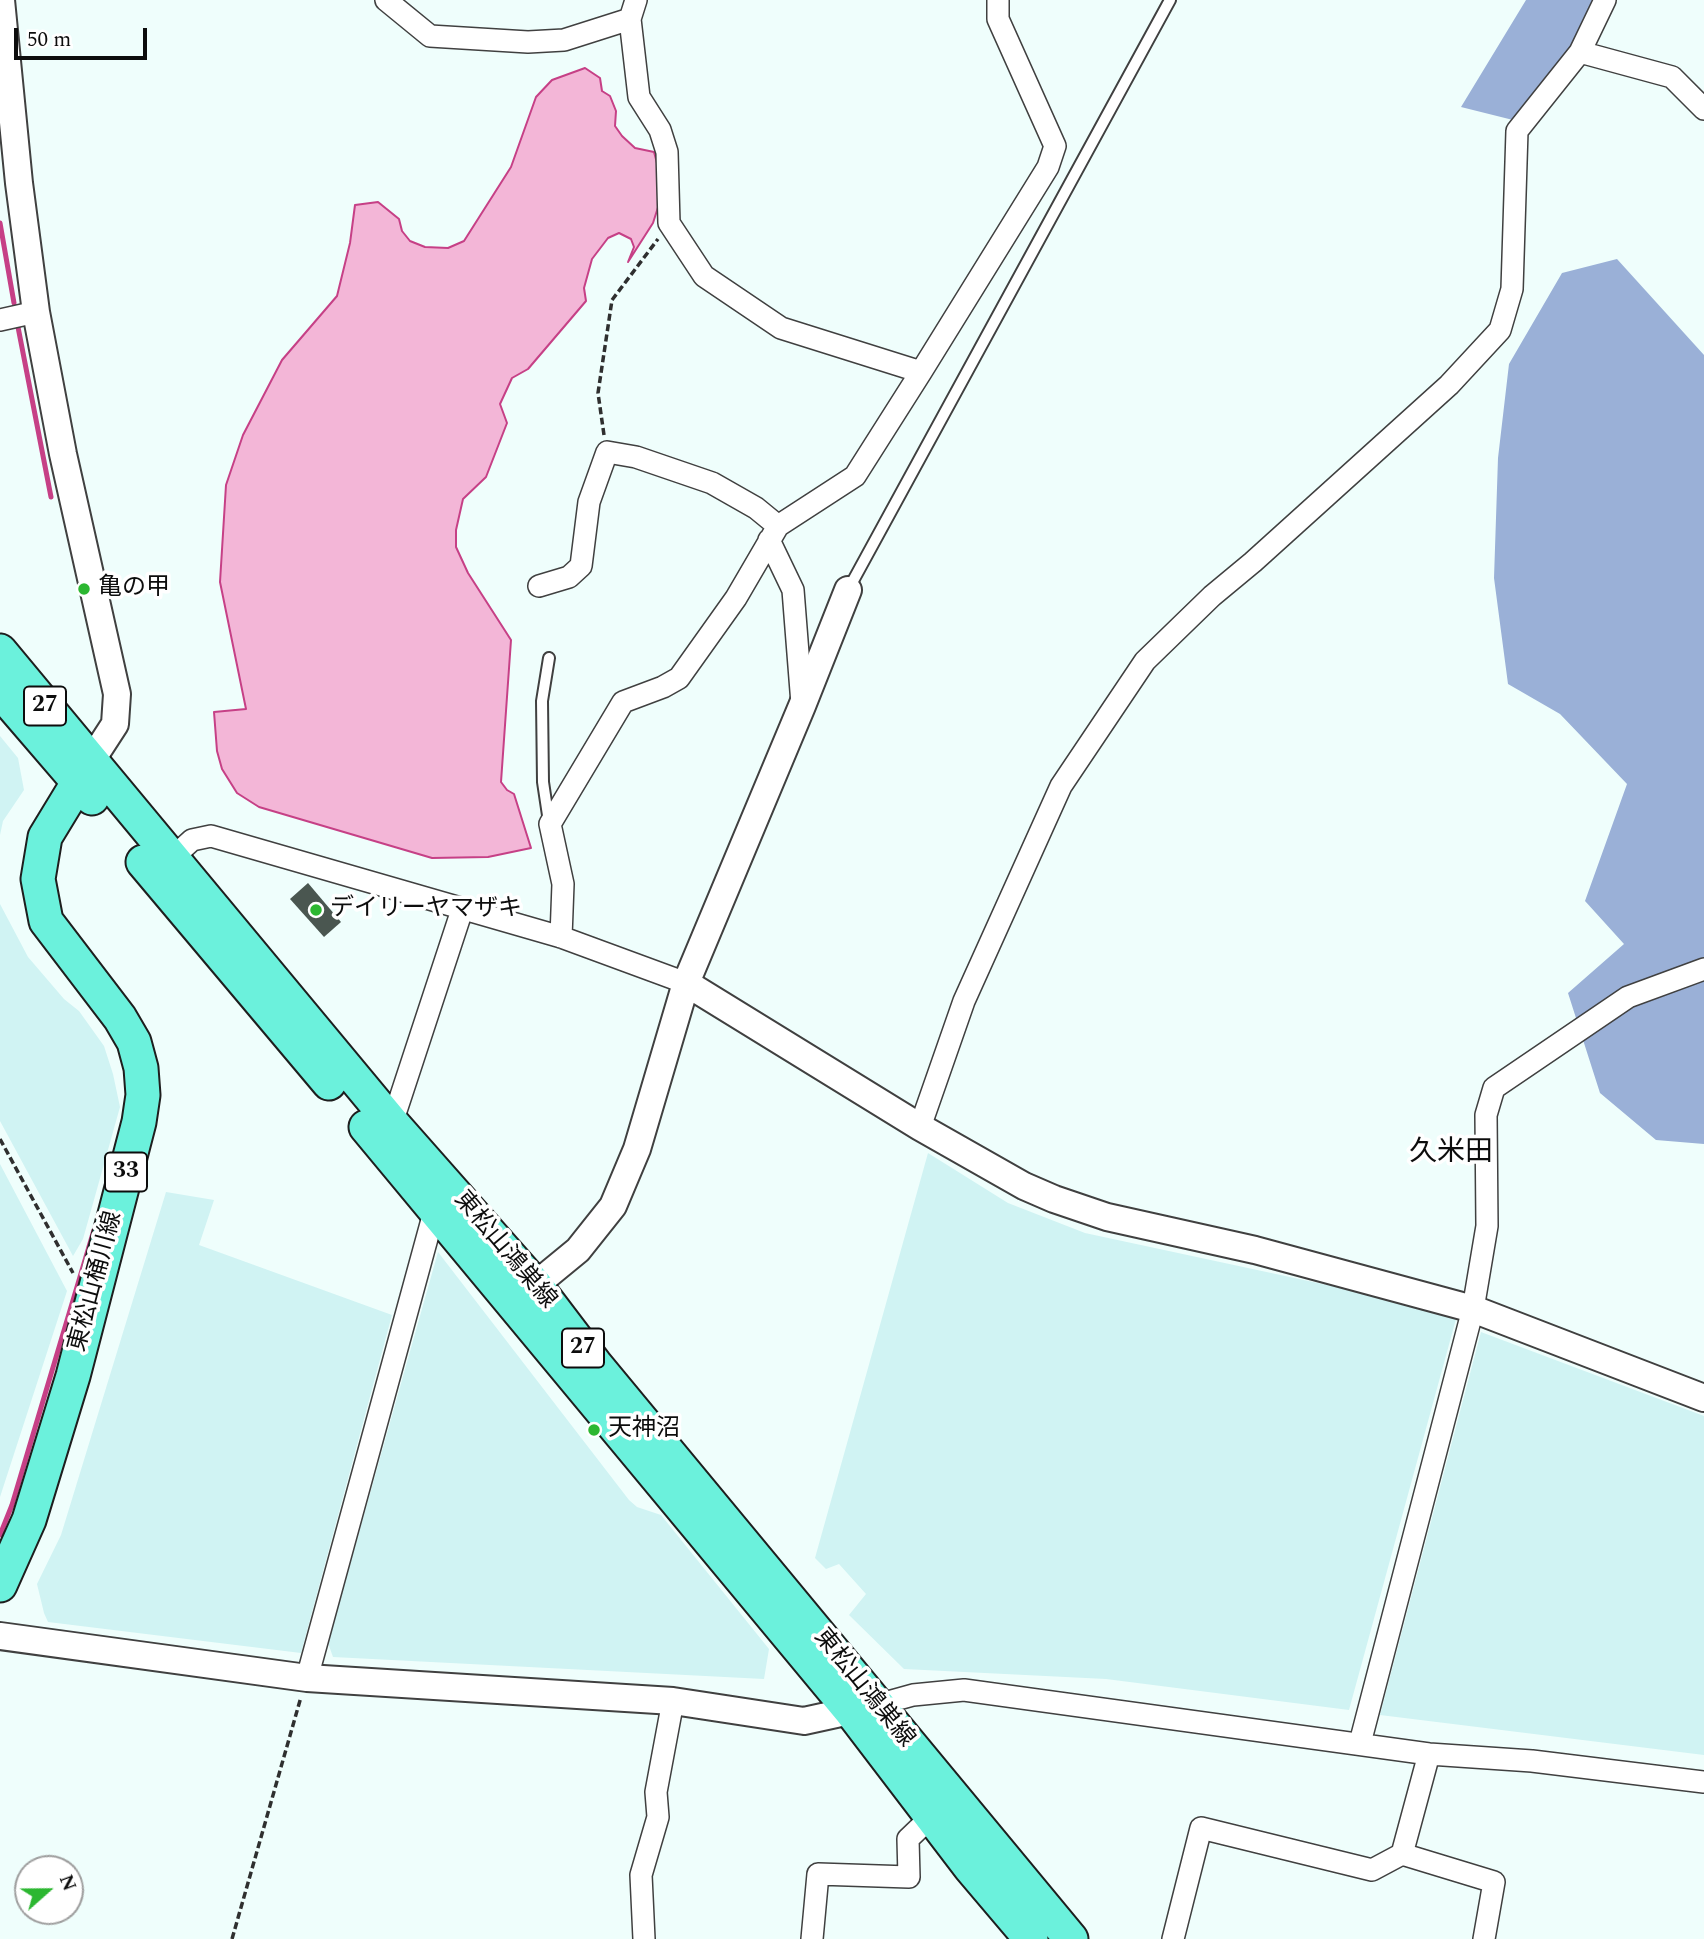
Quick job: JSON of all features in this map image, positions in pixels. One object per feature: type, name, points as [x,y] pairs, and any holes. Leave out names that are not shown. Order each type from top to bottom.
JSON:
[{"type":"main road","name":"27","points":[[0,651],[84,771]]},
{"type":"main road","name":"27","points":[[0,691],[84,771]]},
{"type":"main road","name":"東松山鴻巣線","points":[[84,771],[171,859],[392,1123],[524,1294]]},
{"type":"main road","name":"東松山鴻巣線","points":[[84,771],[221,956],[435,1209],[595,1364],[864,1708],[1072,1939]]},
{"type":"main road","name":"東松山桶川線","points":[[0,1585],[29,1520],[72,1376],[139,1122],[143,1094],[141,1068],[134,1042],[120,1018],[46,921],[38,879],[45,837],[84,771]]},
{"type":"main road","name":"東松山鴻巣線","points":[[864,1708],[932,1816],[1031,1939]]},
{"type":"street","points":[[1,0],[19,183],[36,312],[63,454],[112,661],[117,694],[115,724],[84,771]]},
{"type":"street","points":[[386,0],[430,36],[528,42],[565,40],[633,10],[639,97],[660,130],[667,152],[669,223],[704,276],[781,328],[921,372]]},
{"type":"street","points":[[561,937],[563,884],[550,824],[623,702],[679,678],[736,598],[773,533],[855,475],[1048,167],[1055,146],[998,19],[998,0]]},
{"type":"street","points":[[920,1127],[964,1001],[1061,786],[1145,661],[1213,596],[1449,385],[1500,330],[1512,289],[1517,131],[1580,52],[1605,0]]},
{"type":"street","points":[[1580,52],[1672,77],[1702,101]]},
{"type":"street","points":[[0,320],[36,312]]},
{"type":"street","points":[[540,586],[569,577],[581,566],[589,502],[607,452],[636,457],[712,483],[756,508],[773,533],[793,590],[802,706]]},
{"type":"street","points":[[524,1294],[578,1250],[613,1206],[637,1149],[686,984],[848,590]]},
{"type":"street","points":[[171,859],[192,839],[211,836],[561,937],[686,984],[920,1127],[1024,1186],[1107,1217],[1255,1250],[1473,1309],[1704,1398]]},
{"type":"street","points":[[392,1123],[463,910]]},
{"type":"street","points":[[1360,1743],[1473,1309],[1487,1226],[1486,1115],[1494,1088],[1628,997],[1704,969]]},
{"type":"street","points":[[306,1678],[435,1209]]},
{"type":"street","points":[[0,1636],[306,1678],[673,1702],[804,1721],[914,1695],[964,1690],[1429,1754],[1532,1762],[1704,1782]]},
{"type":"street","points":[[644,1939],[641,1874],[658,1817],[656,1792],[673,1702]]},
{"type":"street","points":[[1402,1854],[1429,1754]]},
{"type":"street","points":[[812,1939],[818,1874],[909,1877],[908,1839],[932,1816]]},
{"type":"street","points":[[1173,1939],[1201,1828],[1372,1870],[1402,1854],[1494,1882],[1484,1939]]},
{"type":"lane","points":[[848,590],[1170,0]]},
{"type":"lane","points":[[549,658],[542,701],[543,782],[550,824]]},
{"type":"path","points":[[607,452],[598,393],[612,300],[669,223]]},
{"type":"path","points":[[0,1139],[73,1274],[97,1284]]},
{"type":"path","points":[[232,1939],[306,1678]]},
{"type":"shaded area","points":[[1526,0],[1610,0],[1513,120],[1461,107]]},
{"type":"shaded area","points":[[585,68],[600,78],[602,91],[610,96],[616,111],[615,126],[622,136],[635,148],[654,152],[660,174],[660,201],[653,223],[628,262],[634,247],[631,239],[619,233],[608,238],[592,259],[584,288],[586,301],[528,369],[512,378],[500,404],[507,423],[486,477],[463,499],[456,530],[456,547],[468,573],[511,640],[501,782],[514,794],[531,848],[488,857],[432,858],[259,807],[237,793],[222,769],[217,751],[214,712],[246,709],[220,582],[226,485],[243,435],[282,360],[337,296],[350,243],[355,205],[378,202],[399,219],[402,231],[410,241],[425,247],[448,248],[464,241],[511,167],[536,97],[552,80]]},
{"type":"shaded area","points":[[1617,259],[1704,355],[1704,1144],[1656,1140],[1600,1093],[1568,993],[1624,944],[1585,901],[1627,784],[1560,714],[1508,684],[1494,578],[1498,458],[1509,364],[1562,273]]},
{"type":"shaded area","points":[[0,736],[18,758],[24,790],[3,821],[0,835]]},
{"type":"shaded area","points":[[0,904],[28,957],[64,999],[79,1011],[104,1046],[120,1107],[83,1239],[73,1256],[0,1121]]},
{"type":"shaded area","points":[[928,1153],[1008,1203],[1085,1233],[1341,1288],[1456,1319],[1349,1710],[1106,1679],[904,1669],[849,1615],[866,1594],[839,1564],[826,1569],[815,1558]]},
{"type":"shaded area","points":[[0,1164],[67,1291],[0,1497]]},
{"type":"shaded area","points":[[166,1192],[214,1200],[199,1245],[392,1315],[301,1653],[48,1622],[44,1613],[37,1584],[61,1535]]},
{"type":"shaded area","points":[[438,1252],[629,1500],[637,1507],[661,1515],[769,1649],[764,1679],[333,1657],[328,1643]]},
{"type":"shaded area","points":[[1481,1332],[1704,1416],[1704,1755],[1380,1715]]},
{"type":"building","name":"デイリーヤマザキ","points":[[308,883],[341,922],[324,937],[290,899]]},
{"type":"waterway","points":[[0,223],[14,303]]},
{"type":"waterway","points":[[18,327],[51,497]]},
{"type":"waterway","points":[[0,1535],[12,1505],[94,1230]]},
{"type":"place","name":"亀の甲","points":[[84,589]]},
{"type":"place","name":"デイリーヤマザキ","points":[[316,910]]},
{"type":"place","name":"天神沼","points":[[594,1430]]},
{"type":"district","name":"久米田","points":[[1451,1155]]}]
